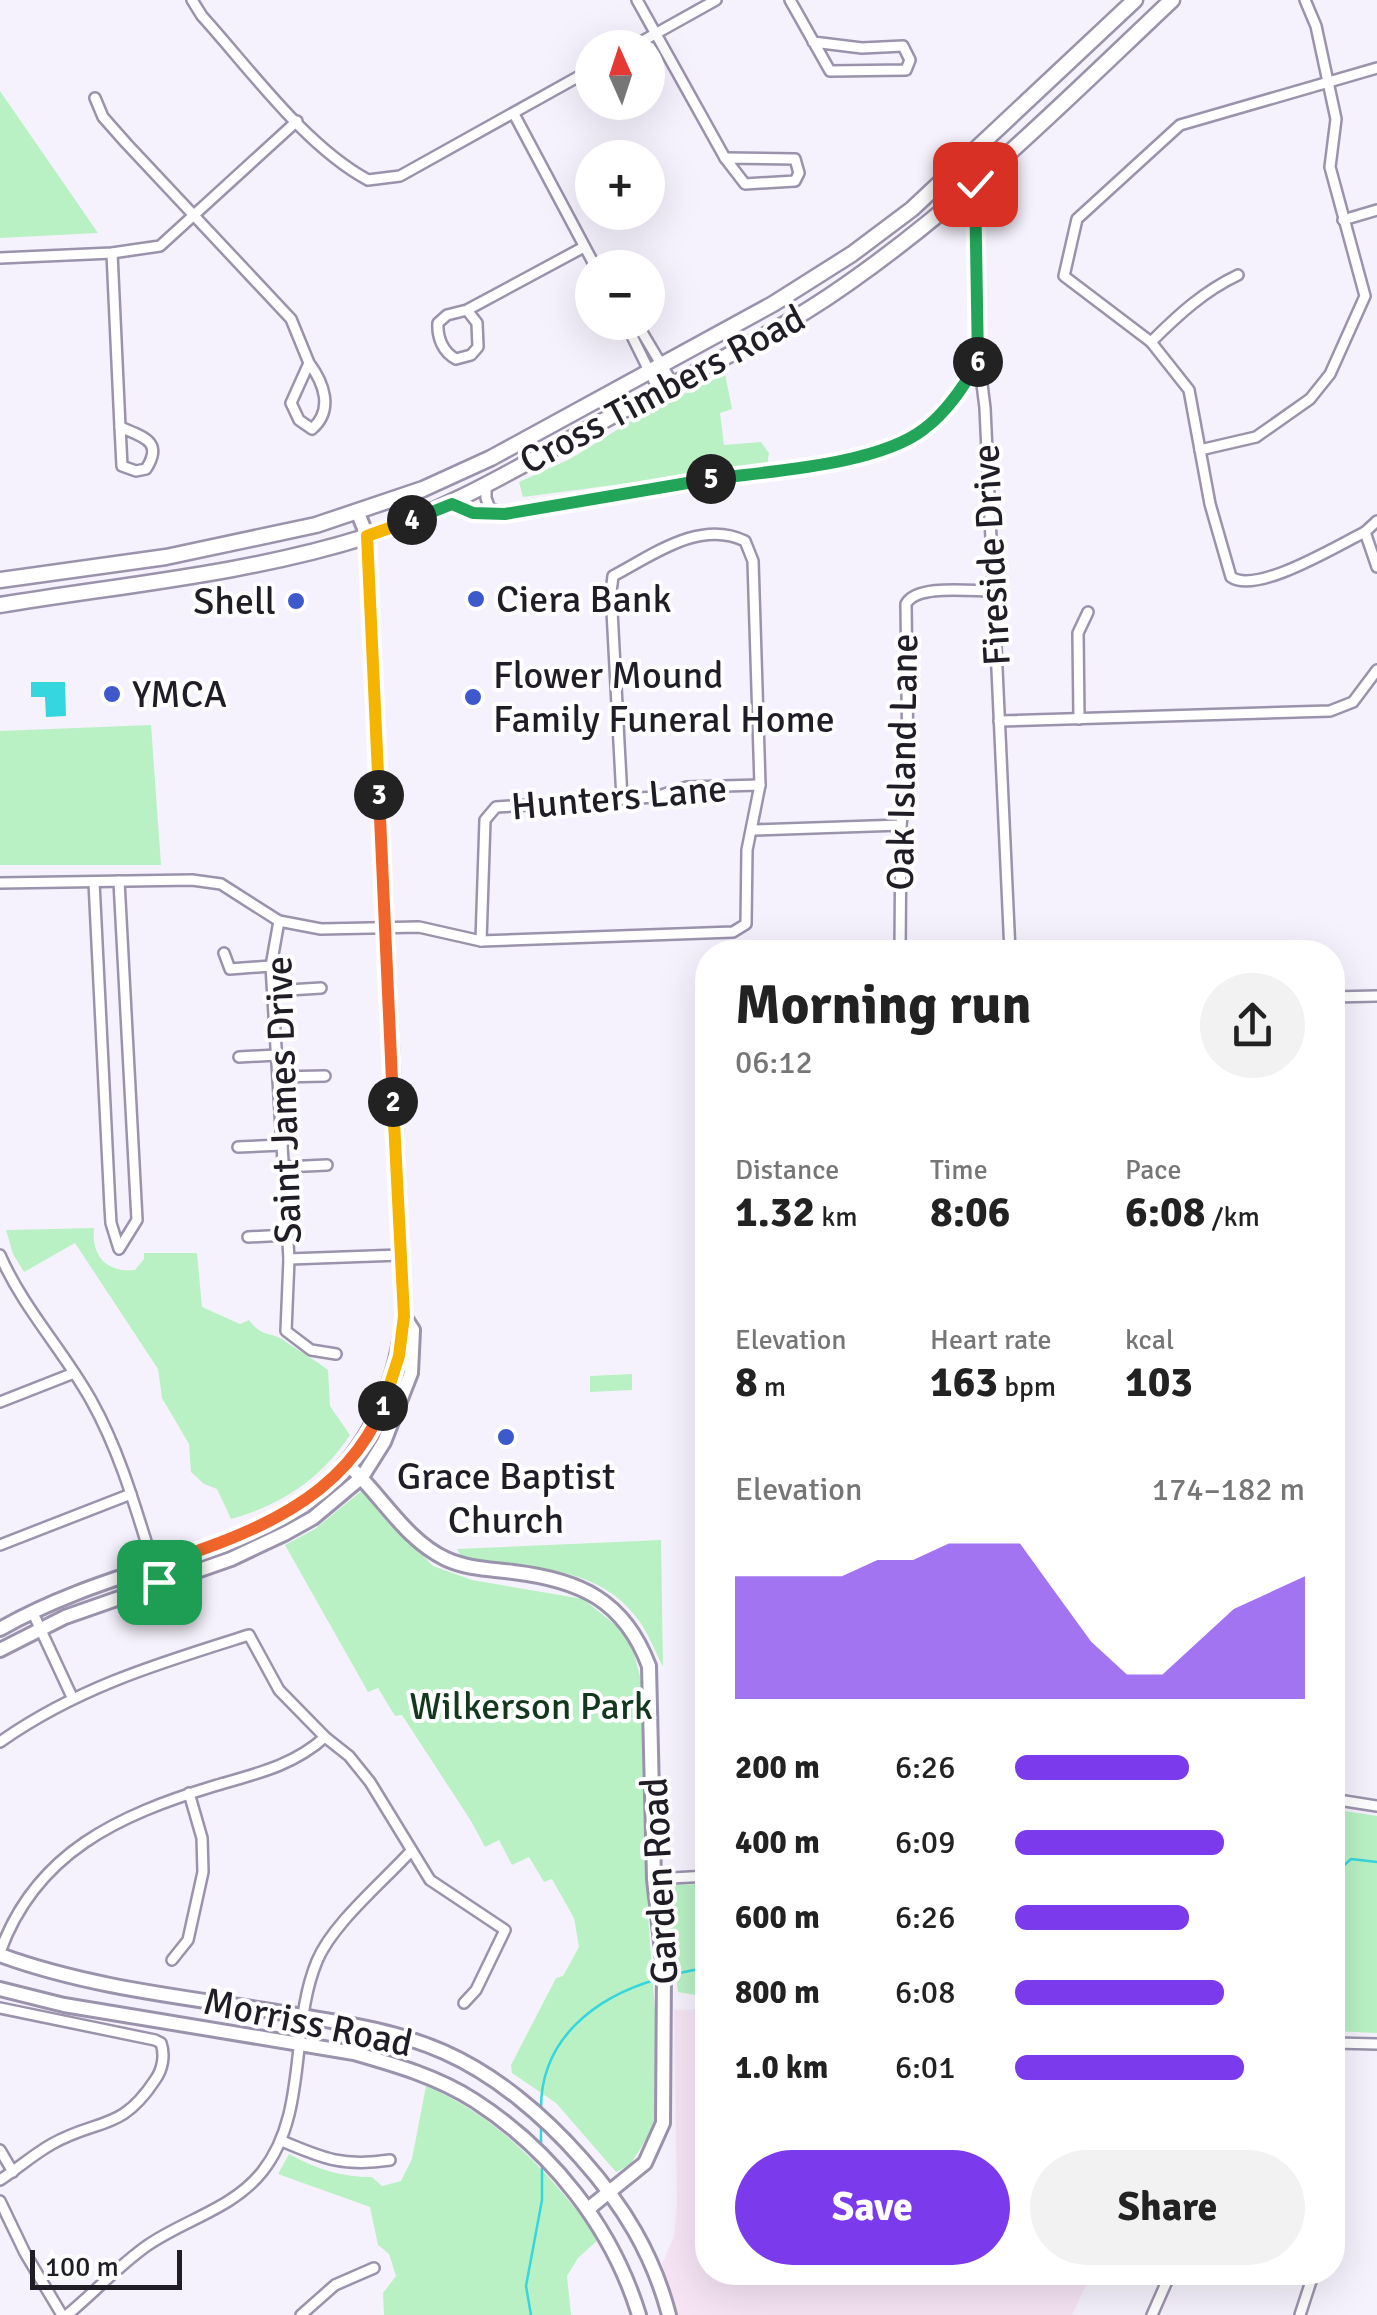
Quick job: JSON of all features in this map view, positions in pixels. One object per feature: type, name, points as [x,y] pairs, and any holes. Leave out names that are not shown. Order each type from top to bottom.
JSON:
[{"type":"main road","name":"Cross Timbers Road","points":[[1,580],[224,546],[358,513],[491,458],[773,304],[852,254],[912,209],[1134,0]]},
{"type":"main road","name":"Cross Timbers Road","points":[[4,605],[262,563],[367,536],[452,504],[814,306],[909,240],[975,184],[1172,0]]},
{"type":"main road","points":[[176,577],[171,570],[174,566],[224,546]]},
{"type":"main road","points":[[1,580],[4,605]]},
{"type":"street","points":[[192,0],[297,121],[336,158],[368,180],[400,176],[575,79]]},
{"type":"street","points":[[637,0],[652,30]]},
{"type":"street","points":[[661,30],[716,0]]},
{"type":"street","points":[[790,0],[813,42],[830,71],[906,70],[910,60],[903,46],[862,48],[813,42]]},
{"type":"street","points":[[1200,450],[1256,437],[1310,399],[1330,374],[1365,296],[1330,167],[1336,119],[1316,26],[1305,0]]},
{"type":"street","points":[[665,53],[725,158],[745,184],[795,181],[799,173],[796,159],[725,158]]},
{"type":"street","points":[[1377,68],[1180,124],[1077,219],[1064,276],[1151,342],[1188,390],[1210,504],[1231,577],[1244,582],[1278,574],[1366,532],[1377,521]]},
{"type":"street","points":[[95,98],[103,117],[291,319],[320,383],[326,406],[312,429],[299,420],[292,403],[308,363]]},
{"type":"street","points":[[514,114],[586,250]]},
{"type":"street","points":[[0,258],[112,253],[160,246],[297,121]]},
{"type":"street","points":[[958,164],[975,184]]},
{"type":"street","name":"Fireside Drive","points":[[975,184],[979,360],[1009,940]]},
{"type":"street","points":[[1343,220],[1377,210]]},
{"type":"street","points":[[467,310],[477,323],[478,347],[471,355],[456,359],[440,342],[438,323],[447,315],[467,310],[584,247]]},
{"type":"street","points":[[112,253],[120,427],[122,466],[146,469],[154,457],[154,448],[146,438],[120,427]]},
{"type":"street","points":[[1151,342],[1204,294],[1238,274]]},
{"type":"street","points":[[636,340],[666,388]]},
{"type":"street","points":[[643,340],[655,368]]},
{"type":"street","points":[[452,504],[473,513],[505,514],[863,456],[924,429],[949,404],[979,360]]},
{"type":"street","points":[[486,484],[490,509],[505,514]]},
{"type":"street","points":[[0,1629],[32,1610],[234,1539],[308,1500],[346,1464],[380,1414],[390,1391],[404,1316],[367,536],[358,513]]},
{"type":"street","points":[[1366,532],[1377,567]]},
{"type":"street","points":[[0,883],[192,880],[220,884],[279,921],[320,930],[419,927],[481,941],[734,932],[746,924],[747,850],[760,785],[752,561],[746,541],[729,533],[684,538],[614,576],[611,592],[622,799]]},
{"type":"street","name":"Oak Island Lane","points":[[900,940],[901,825],[908,768],[906,604],[915,593],[992,591]]},
{"type":"street","points":[[1079,719],[1078,633],[1088,612]]},
{"type":"street","points":[[999,722],[1330,711],[1354,702],[1377,670]]},
{"type":"street","name":"Hunters Lane","points":[[481,941],[486,820],[496,806],[654,796],[687,786],[760,785]]},
{"type":"street","points":[[753,830],[901,825]]},
{"type":"street","points":[[94,882],[111,1223],[120,1248],[137,1220],[119,881]]},
{"type":"street","name":"Saint James Drive","points":[[279,921],[271,966],[289,1259],[286,1330],[311,1350],[336,1354]]},
{"type":"street","points":[[224,953],[230,969],[271,966]]},
{"type":"street","points":[[273,991],[321,988]]},
{"type":"street","points":[[1345,997],[1377,996]]},
{"type":"street","points":[[239,1057],[277,1055]]},
{"type":"street","points":[[103,1062],[129,1062]]},
{"type":"street","points":[[278,1078],[324,1076]]},
{"type":"street","points":[[238,1147],[282,1145]]},
{"type":"street","points":[[284,1167],[326,1165]]},
{"type":"street","points":[[248,1237],[288,1235]]},
{"type":"street","points":[[289,1259],[400,1255]]},
{"type":"street","points":[[1,1259],[104,1424],[159,1582]]},
{"type":"street","points":[[0,1650],[40,1628],[230,1559],[286,1533],[313,1518],[362,1478],[384,1442],[411,1373],[413,1330],[404,1316]]},
{"type":"street","points":[[0,1402],[74,1372]]},
{"type":"street","name":"Garden Road","points":[[346,1464],[420,1543],[445,1558],[471,1568],[514,1572],[574,1585],[594,1594],[617,1612],[637,1638],[648,1666],[654,1880],[665,2005],[663,2123],[645,2163],[588,2209]]},
{"type":"street","points":[[0,1545],[131,1494]]},
{"type":"street","points":[[32,1610],[72,1697]]},
{"type":"street","points":[[0,1742],[72,1697],[142,1669],[250,1635],[279,1690],[349,1756],[370,1782],[430,1880],[472,1912],[504,1930],[476,1990],[464,2002]]},
{"type":"street","points":[[0,1954],[19,1906],[59,1862],[102,1830],[159,1803],[280,1766],[307,1753],[325,1737]]},
{"type":"street","points":[[172,1960],[188,1940],[203,1872],[202,1838],[189,1794]]},
{"type":"street","points":[[1345,1801],[1377,1806]]},
{"type":"street","points":[[0,2201],[26,2253],[65,2315],[148,2246],[224,2206],[261,2174],[282,2141],[318,1959],[338,1930],[411,1852]]},
{"type":"street","points":[[654,1880],[695,1877]]},
{"type":"street","name":"Morriss Road","points":[[0,1954],[77,1979],[377,2029],[471,2066],[568,2142],[611,2191],[634,2225],[669,2315]]},
{"type":"street","name":"Morriss Road","points":[[0,1989],[64,2005],[354,2053],[427,2076],[475,2100],[521,2136],[588,2209],[629,2281],[640,2315]]},
{"type":"street","points":[[0,2008],[155,2040],[161,2042],[164,2050],[160,2073],[134,2108],[110,2123],[53,2143],[0,2180]]},
{"type":"street","points":[[1345,2043],[1377,2044]]},
{"type":"street","points":[[282,2141],[334,2162],[356,2165],[390,2160]]},
{"type":"street","points":[[0,2150],[12,2172]]},
{"type":"street","points":[[301,2315],[335,2286],[374,2268]]},
{"type":"street","points":[[1152,2315],[1165,2285]]},
{"type":"street","points":[[1300,2315],[1310,2285]]},
{"type":"shaded area","points":[[695,2009],[695,2285],[1086,2285],[1072,2315],[677,2315],[662,2264],[674,2236],[677,2205],[674,2010]]},
{"type":"green space","points":[[0,91],[98,233],[0,238]]},
{"type":"green space","points":[[725,374],[732,409],[720,413],[724,445],[761,442],[769,453],[767,466],[741,473],[723,465],[704,473],[523,497],[519,482],[570,459],[641,415]]},
{"type":"green space","points":[[151,725],[161,865],[0,865],[0,731]]},
{"type":"green space","points":[[94,1228],[98,1254],[116,1269],[135,1270],[144,1253],[197,1253],[202,1307],[240,1324],[249,1320],[328,1370],[330,1406],[350,1435],[326,1465],[283,1498],[231,1519],[217,1489],[191,1472],[189,1444],[162,1398],[158,1369],[75,1243],[24,1272],[13,1254],[6,1230]]},
{"type":"green space","points":[[632,1374],[632,1390],[590,1392],[590,1376]]},
{"type":"green space","name":"Wilkerson Park","points":[[365,1488],[433,1566],[472,1580],[583,1599],[617,1626],[632,1645],[645,1696],[647,1901],[656,2024],[655,2125],[630,2165],[616,2172],[556,2103],[512,2073],[511,2065],[556,1978],[563,1976],[579,1947],[574,1918],[552,1879],[544,1882],[529,1857],[512,1865],[499,1840],[485,1847],[402,1715],[395,1716],[378,1688],[368,1692],[285,1545],[315,1529]]},
{"type":"green space","name":"Wilkerson Park","points":[[661,1540],[663,1667],[642,1625],[625,1604],[605,1589],[560,1572],[461,1556],[457,1549]]},
{"type":"green space","points":[[1345,1811],[1377,1816],[1377,2033],[1345,2032]]},
{"type":"green space","points":[[695,1884],[695,1995],[678,1992],[665,1885]]},
{"type":"green space","points":[[426,2086],[478,2114],[523,2150],[599,2239],[578,2258],[567,2276],[571,2315],[384,2315],[383,2293],[396,2276],[389,2254],[378,2245],[370,2207],[278,2174],[289,2154],[329,2171],[372,2177],[382,2186],[401,2181],[412,2159]]},
{"type":"water","points":[[31,682],[65,682],[66,716],[46,717],[45,697],[31,697]]},
{"type":"waterway","points":[[1345,1864],[1351,1859],[1377,1862]]},
{"type":"waterway","points":[[670,1975],[695,1970]]},
{"type":"waterway","points":[[541,2110],[550,2062],[576,2025],[613,1997],[658,1979]]},
{"type":"waterway","points":[[541,2123],[541,2145]]},
{"type":"waterway","points":[[531,2315],[526,2286],[542,2200],[542,2163]]},
{"type":"place","name":"Ciera Bank","points":[[476,599]]},
{"type":"place","name":"Shell","points":[[296,601]]},
{"type":"place","name":"YMCA","points":[[112,694]]},
{"type":"place","name":"Flower Mound Family Funeral Home","points":[[473,697]]},
{"type":"place","name":"Grace Baptist Church","points":[[506,1437]]},
{"type":"route","points":[[159,1582],[154,1566],[234,1539],[308,1500],[334,1478],[380,1414],[399,1356],[404,1316],[367,536],[452,504],[473,513],[505,514],[863,456],[906,440],[924,429],[949,404],[979,360],[975,184]]}]
